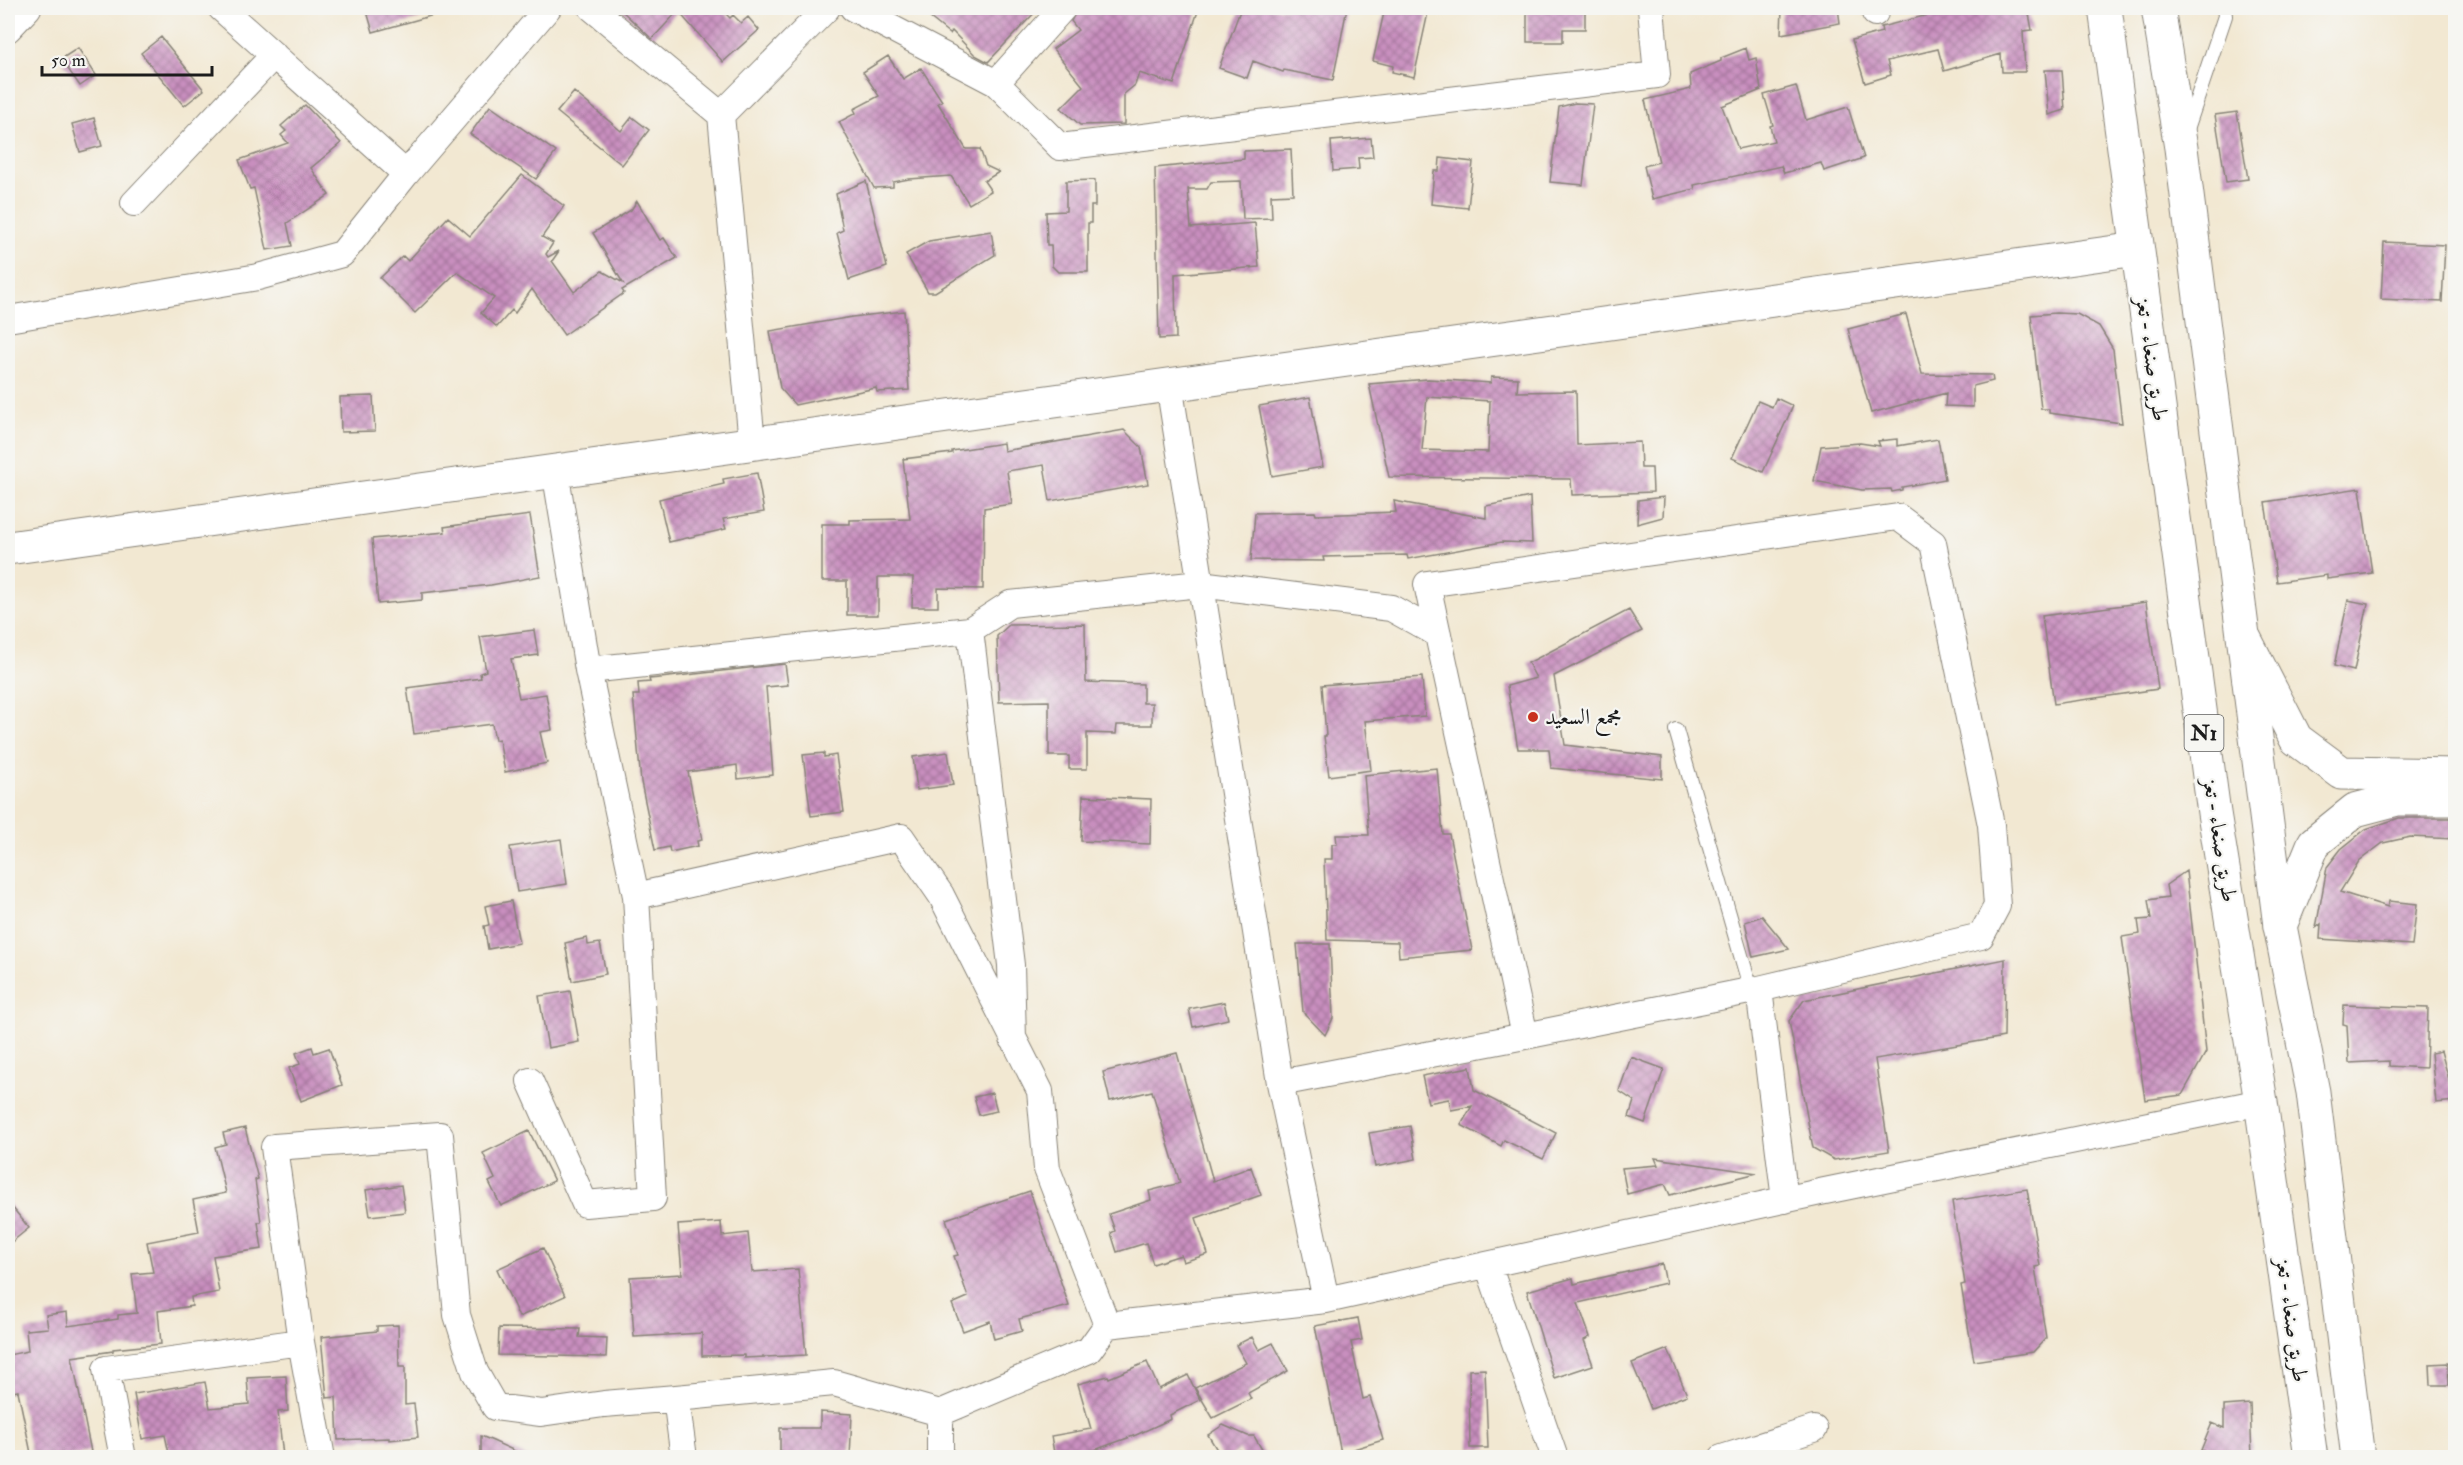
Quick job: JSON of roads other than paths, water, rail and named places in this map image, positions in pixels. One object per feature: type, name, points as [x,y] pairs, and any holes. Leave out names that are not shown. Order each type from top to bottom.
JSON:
[{"type":"main road","name":"طريق صنعاء - تعز","points":[[2105,8],[2214,813],[2262,1102],[2311,1458]]},
{"type":"main road","name":"طريق صنعاء - تعز","points":[[2158,8],[2181,148],[2280,926],[2313,1092],[2358,1458]]},
{"type":"main road","points":[[8,548],[2137,249]]},
{"type":"main road","points":[[2242,632],[2296,739],[2342,773],[2456,775]]},
{"type":"main road","points":[[2280,926],[2314,843],[2355,810],[2397,799],[2456,799]]},
{"type":"street","points":[[8,29],[28,8]]},
{"type":"street","points":[[221,8],[406,174]]},
{"type":"street","points":[[8,319],[258,277],[342,254],[406,174],[548,8]]},
{"type":"street","points":[[592,8],[721,115],[752,443]]},
{"type":"street","points":[[721,115],[826,8]]},
{"type":"street","points":[[853,8],[996,84],[1060,147],[1657,75],[1651,8]]},
{"type":"street","points":[[996,84],[1064,8]]},
{"type":"street","points":[[134,203],[274,55]]},
{"type":"street","points":[[1169,384],[1280,1083],[1326,1300]]},
{"type":"street","points":[[530,1081],[585,1204],[653,1198],[636,896],[588,670],[555,471]]},
{"type":"street","points":[[1280,1083],[1526,1036],[1755,989],[1981,936],[1997,906],[1991,825],[1933,543],[1898,517],[1427,584],[1526,1036]]},
{"type":"street","points":[[588,670],[970,630],[1010,604],[1200,584],[1391,608],[1438,634]]},
{"type":"street","points":[[970,630],[1011,965],[1013,1039]]},
{"type":"street","points":[[636,896],[901,837],[942,895],[1040,1091],[1047,1169],[1107,1325]]},
{"type":"street","points":[[1755,989],[1785,1200]]},
{"type":"street","points":[[322,1458],[301,1342],[274,1147],[440,1135],[457,1315],[475,1372],[495,1407],[541,1413],[604,1404],[834,1383],[940,1413],[1089,1350],[1107,1325],[1326,1300],[1785,1200],[2262,1102]]},
{"type":"street","points":[[1488,1265],[1555,1458]]},
{"type":"street","points":[[123,1458],[106,1369],[301,1342]]},
{"type":"street","points":[[676,1398],[684,1458]]},
{"type":"street","points":[[940,1413],[940,1458]]},
{"type":"street","points":[[1722,1458],[1814,1429]]},
{"type":"lane","points":[[2181,148],[2225,16],[2224,8]]},
{"type":"lane","points":[[1676,729],[1755,989]]},
{"type":"place","name":"مجمع السعيد","points":[[1533,717]]}]
